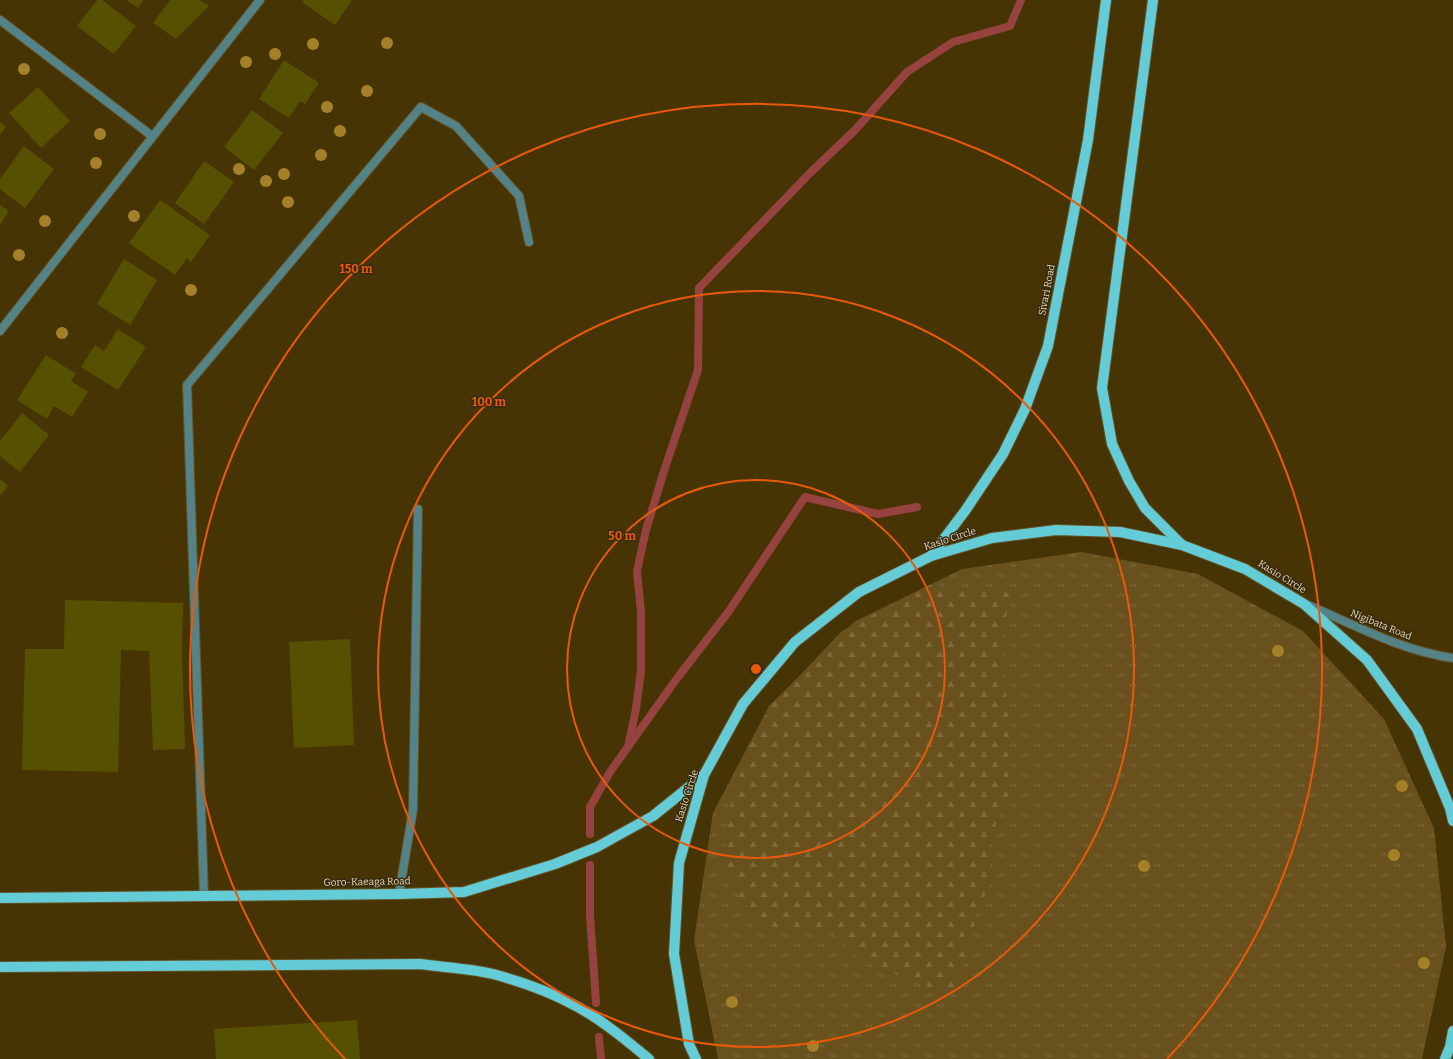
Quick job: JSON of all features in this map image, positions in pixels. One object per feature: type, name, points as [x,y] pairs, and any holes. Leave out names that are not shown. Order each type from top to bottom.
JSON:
[{"type":"main road","name":"Sivari Road","points":[[931,556],[966,511],[1003,454],[1025,409],[1048,346],[1088,140],[1106,0]]},
{"type":"main road","points":[[1153,0],[1102,388],[1112,444],[1129,481],[1145,508],[1182,545]]},
{"type":"main road","name":"Kasio Circle","points":[[696,1059],[689,1044],[674,954],[679,863],[704,775],[743,704],[796,642],[859,592],[931,556],[992,538],[1056,530],[1120,532],[1182,545],[1245,569],[1304,604],[1367,660],[1416,729],[1450,808],[1453,821]]},
{"type":"main road","name":"Goro-Kaeaga Road","points":[[0,898],[464,892],[555,864],[597,847],[652,816],[704,775]]},
{"type":"main road","points":[[0,967],[420,964],[473,971],[506,977],[544,991],[578,1007],[618,1034],[649,1059]]},
{"type":"main road","points":[[1445,1059],[1450,1047],[1453,1031]]},
{"type":"street","points":[[0,331],[260,0]]},
{"type":"street","points":[[0,20],[152,136]]},
{"type":"street","points":[[204,896],[187,385],[421,107],[456,126],[519,196],[529,242]]},
{"type":"street","points":[[400,894],[413,810],[418,509]]},
{"type":"street","name":"Nigibata Road","points":[[1304,604],[1402,645],[1441,657],[1453,658]]},
{"type":"green space","points":[[1081,552],[1198,574],[1303,631],[1384,719],[1434,828],[1446,947],[1422,1059],[718,1059],[694,940],[713,813],[769,706],[854,622],[962,569]]},
{"type":"green space","points":[[929,585],[1012,593],[1001,640],[1009,724],[1008,799],[989,840],[992,882],[978,906],[971,942],[952,996],[864,962],[830,931],[761,930],[722,867],[734,778],[769,708],[842,631]]},
{"type":"building","points":[[97,0],[102,0],[136,26],[114,54],[77,26]]},
{"type":"building","points":[[126,0],[143,0],[138,8]]},
{"type":"building","points":[[170,0],[199,0],[209,6],[176,39],[153,23]]},
{"type":"building","points":[[303,0],[352,0],[335,25],[302,2]]},
{"type":"building","points":[[284,60],[319,83],[305,104],[300,101],[289,118],[259,99]]},
{"type":"building","points":[[38,87],[70,121],[41,148],[9,113]]},
{"type":"building","points":[[252,110],[283,133],[254,170],[224,147]]},
{"type":"building","points":[[0,122],[6,127],[0,135]]},
{"type":"building","points":[[24,146],[54,169],[25,208],[0,189],[0,179]]},
{"type":"building","points":[[204,161],[234,182],[204,224],[175,203]]},
{"type":"building","points":[[160,200],[210,235],[191,262],[187,258],[175,275],[129,243]]},
{"type":"building","points":[[0,205],[9,211],[0,225]]},
{"type":"building","points":[[124,259],[157,280],[130,325],[97,304]]},
{"type":"building","points":[[118,329],[146,347],[118,390],[81,367],[95,345],[104,351]]},
{"type":"building","points":[[46,355],[76,374],[71,381],[88,392],[72,417],[54,406],[47,419],[17,400]]},
{"type":"building","points":[[22,413],[49,435],[20,472],[0,456],[0,441]]},
{"type":"building","points":[[0,479],[8,486],[0,496]]},
{"type":"building","points":[[65,600],[183,603],[182,652],[185,749],[153,750],[149,651],[121,650],[118,772],[22,770],[25,649],[64,649]]},
{"type":"building","points":[[350,639],[354,745],[294,748],[289,642]]},
{"type":"building","points":[[357,1020],[360,1059],[216,1059],[214,1029]]},
{"type":"waterway","points":[[628,747],[636,709],[641,671],[641,612],[637,571],[646,530],[698,370],[699,288],[810,173],[855,130],[907,72],[953,42],[1010,26],[1021,0]]},
{"type":"waterway","points":[[590,834],[590,807],[610,772],[675,681],[729,611],[805,497],[878,514],[917,507]]},
{"type":"waterway","points":[[590,865],[590,915],[596,1003]]},
{"type":"waterway","points":[[599,1037],[601,1059]]}]
